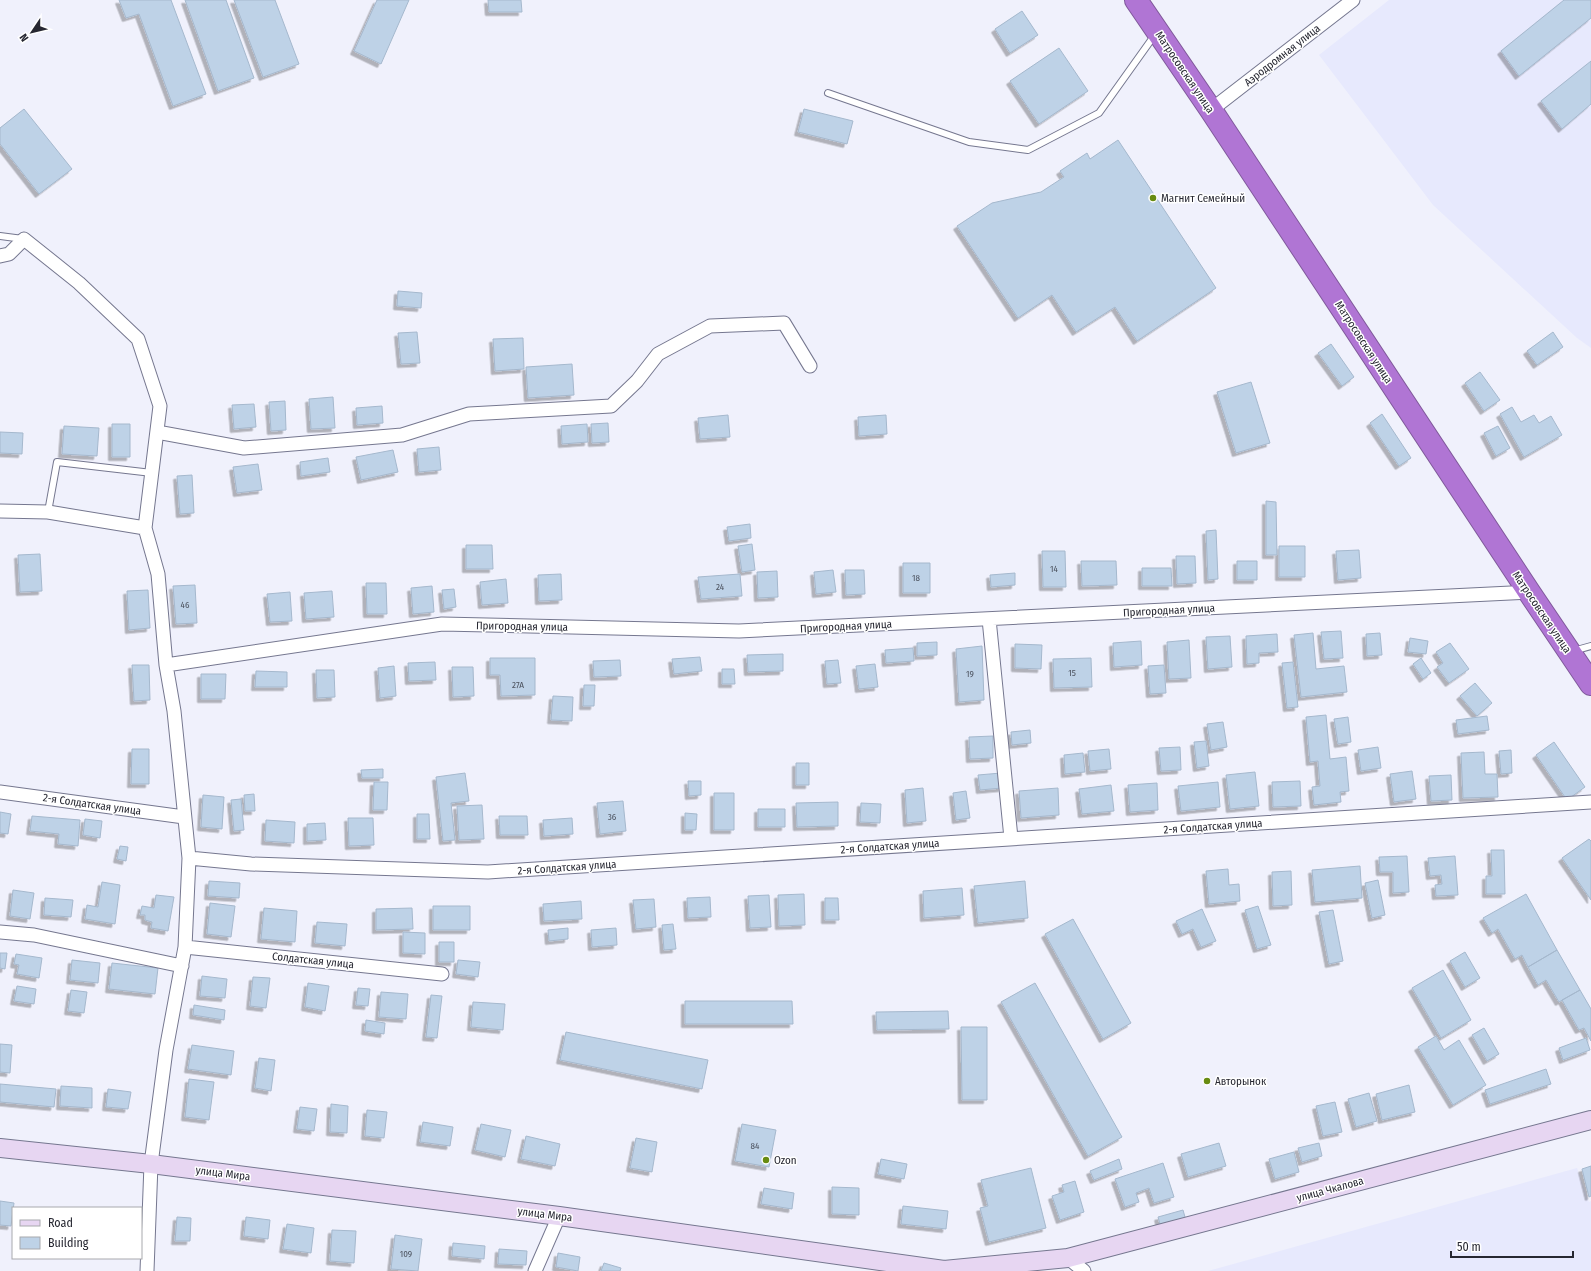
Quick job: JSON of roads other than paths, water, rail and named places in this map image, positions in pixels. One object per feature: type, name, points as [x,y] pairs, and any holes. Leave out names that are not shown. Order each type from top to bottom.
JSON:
[{"type":"highway","name":"Матросовская улица","points":[[1136,0],[1211,110],[1591,684]]},
{"type":"street","name":"Аэродромная улица","points":[[1211,110],[1353,0]]},
{"type":"street","points":[[0,256],[9,254],[24,239],[79,283],[138,339],[160,406],[145,528],[158,574],[166,665],[174,710],[189,858],[185,947],[166,1050],[150,1164],[147,1271]]},
{"type":"street","points":[[157,432],[244,448],[402,435],[469,414],[611,406],[637,380],[658,354],[710,326],[784,323],[810,366]]},
{"type":"street","points":[[0,511],[48,512],[145,528]]},
{"type":"street","name":"Пригородная улица","points":[[166,665],[442,624],[739,631],[1529,592]]},
{"type":"street","points":[[989,619],[1011,838]]},
{"type":"street","name":"2-я Солдатская улица","points":[[0,792],[184,817]]},
{"type":"street","name":"2-я Солдатская улица","points":[[189,858],[251,864],[488,872],[1591,802]]},
{"type":"street","points":[[0,932],[34,935],[182,966]]},
{"type":"street","name":"Солдатская улица","points":[[185,947],[442,974]]},
{"type":"street","name":"улица Чкалова","points":[[1068,1258],[1591,1120]]},
{"type":"street","name":"улица Мира","points":[[0,1148],[150,1164],[559,1216],[944,1270],[1068,1258]]},
{"type":"street","points":[[535,1271],[559,1216]]},
{"type":"street","points":[[1068,1258],[1084,1271]]},
{"type":"lane","points":[[828,93],[969,142],[1028,150],[1099,112],[1157,32]]},
{"type":"lane","points":[[0,236],[24,239]]},
{"type":"lane","points":[[48,512],[57,462],[152,474]]},
{"type":"lane","points":[[1570,653],[1591,646]]},
{"type":"place","name":"Магнит Семейный","points":[[1153,198]]},
{"type":"place","name":"Авторынок","points":[[1207,1081]]},
{"type":"place","name":"Ozon","points":[[766,1160]]}]
